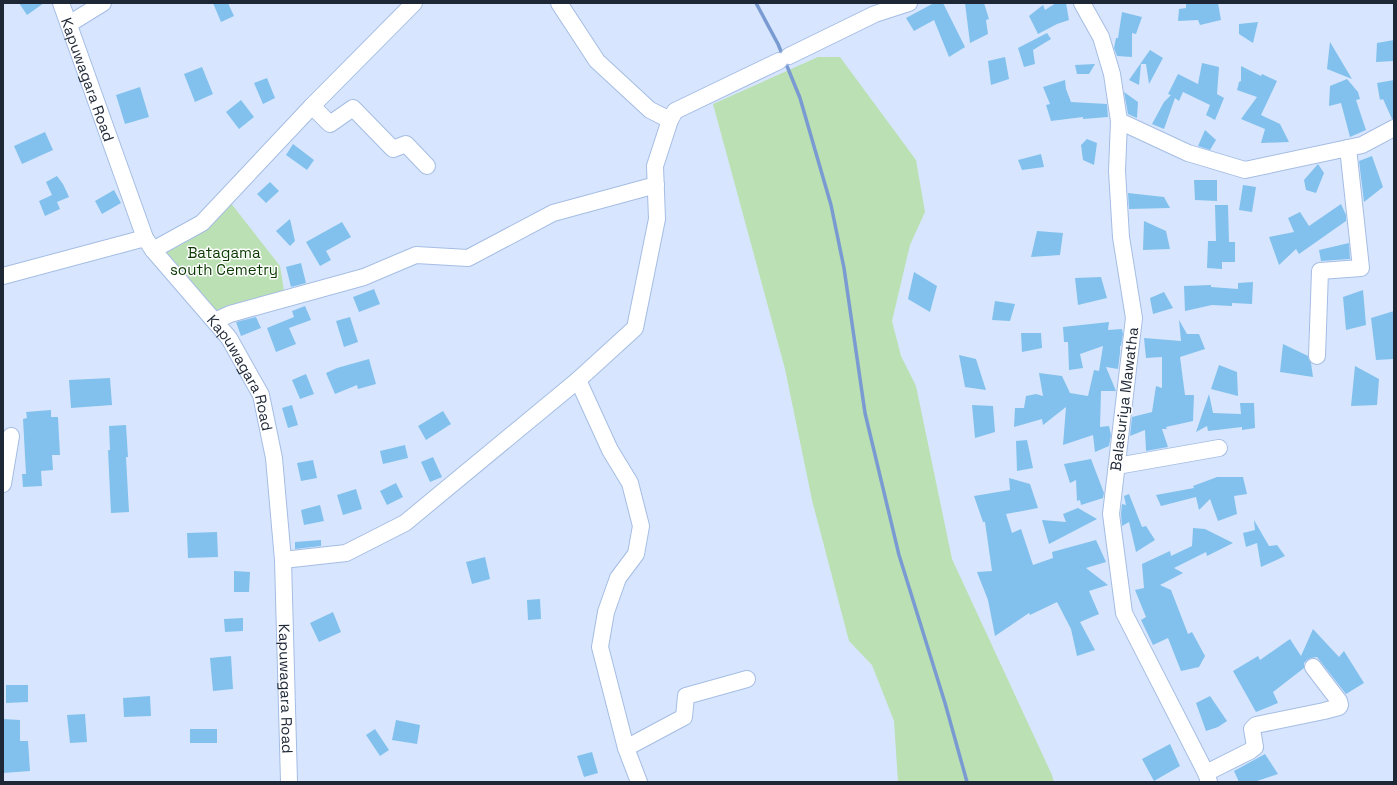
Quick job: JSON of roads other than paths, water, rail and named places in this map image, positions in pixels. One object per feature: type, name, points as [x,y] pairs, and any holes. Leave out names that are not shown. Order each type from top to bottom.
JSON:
[{"type":"street","name":"Kapuwagara Road","points":[[61,3],[149,244],[229,338],[261,395],[274,458],[283,560],[290,782]]},
{"type":"street","points":[[69,24],[102,3]]},
{"type":"street","points":[[3,276],[149,244],[202,223],[312,106],[414,3]]},
{"type":"street","points":[[559,3],[597,61],[650,110],[670,120]]},
{"type":"street","points":[[283,560],[346,553],[405,523],[578,380],[635,328],[657,219],[655,166],[670,120],[675,111],[875,14],[909,3]]},
{"type":"street","name":"Balasuriya Mawatha","points":[[1082,3],[1101,37],[1112,74],[1119,121],[1118,170],[1121,237],[1134,318],[1111,514],[1124,613],[1207,777]]},
{"type":"street","points":[[312,106],[330,124],[353,108],[393,149],[406,144],[427,166]]},
{"type":"street","points":[[1119,121],[1188,153],[1245,170],[1362,145],[1394,128]]},
{"type":"street","points":[[1317,356],[1320,271],[1361,268],[1348,148]]},
{"type":"street","points":[[215,321],[230,314],[364,277],[416,255],[468,258],[554,213],[656,185]]},
{"type":"street","points":[[578,380],[610,450],[630,484],[641,526],[636,554],[618,578],[606,612],[600,647],[626,748],[639,782]]},
{"type":"street","points":[[3,484],[11,436]]},
{"type":"street","points":[[1117,466],[1219,448]]},
{"type":"street","points":[[1207,777],[1255,747],[1252,729],[1256,725],[1339,707],[1339,701],[1313,666]]},
{"type":"street","points":[[626,748],[684,717],[686,696],[748,679]]},
{"type":"waterway","points":[[756,3],[778,44],[800,98],[831,205],[844,268],[865,413],[899,555],[945,703],[967,782]]},
{"type":"park label","name":"Batagama south Cemetry","points":[[224,260]]}]
